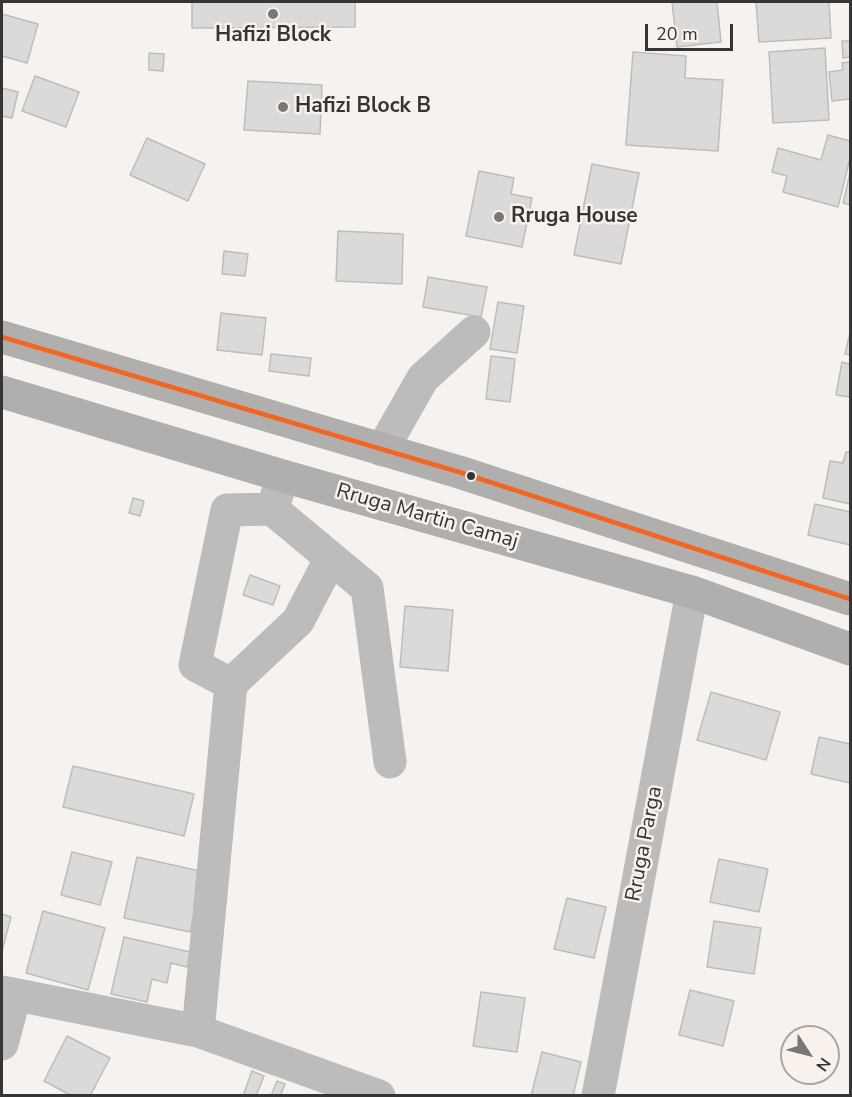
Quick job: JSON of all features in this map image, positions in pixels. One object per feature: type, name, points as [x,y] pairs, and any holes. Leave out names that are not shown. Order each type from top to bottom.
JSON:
[{"type":"highway","points":[[2,337],[459,472],[850,599]]},
{"type":"highway","name":"Rruga Martin Camaj","points":[[2,392],[283,476],[692,592],[850,649]]},
{"type":"street","points":[[382,450],[423,378],[474,332]]},
{"type":"street","points":[[272,509],[283,476]]},
{"type":"street","points":[[231,684],[195,664],[227,510],[272,509],[367,588],[390,762]]},
{"type":"street","points":[[198,1031],[231,684],[298,621],[331,558]]},
{"type":"street","name":"Rruga Parga","points":[[598,1095],[692,592]]},
{"type":"street","points":[[2,1044],[8,994],[198,1031],[379,1095]]},
{"type":"building","name":"Hafizi Block","points":[[192,2],[355,2],[355,27],[192,28]]},
{"type":"building","points":[[672,2],[717,2],[721,42],[677,47]]},
{"type":"building","points":[[756,2],[829,2],[831,38],[759,42]]},
{"type":"building","points":[[2,14],[38,24],[27,63],[2,56]]},
{"type":"building","points":[[842,41],[850,41],[850,57],[843,58]]},
{"type":"building","points":[[825,48],[829,120],[773,123],[769,52]]},
{"type":"building","points":[[633,52],[686,56],[685,78],[723,80],[718,151],[626,145]]},
{"type":"building","points":[[149,53],[164,54],[163,71],[149,70]]},
{"type":"building","points":[[850,62],[850,99],[832,101],[829,72],[843,70],[842,63]]},
{"type":"building","points":[[35,76],[79,92],[66,127],[22,111]]},
{"type":"building","name":"Hafizi Block B","points":[[248,81],[322,85],[320,134],[244,130]]},
{"type":"building","points":[[2,88],[18,92],[12,118],[2,116]]},
{"type":"building","points":[[828,135],[850,141],[850,158],[838,207],[783,192],[787,176],[772,172],[778,148],[821,160]]},
{"type":"building","points":[[147,138],[205,164],[188,201],[130,175]]},
{"type":"building","points":[[592,164],[639,173],[621,264],[574,255]]},
{"type":"building","name":"Rruga House","points":[[479,171],[514,178],[511,194],[532,198],[522,247],[466,236]]},
{"type":"building","points":[[850,173],[850,205],[843,203]]},
{"type":"building","points":[[338,231],[403,234],[402,284],[336,281]]},
{"type":"building","points":[[224,251],[248,254],[245,276],[222,274]]},
{"type":"building","points":[[428,277],[487,287],[481,317],[423,307]]},
{"type":"building","points":[[498,302],[524,306],[517,353],[490,349]]},
{"type":"building","points":[[221,313],[266,318],[262,355],[217,350]]},
{"type":"building","points":[[850,333],[850,355],[845,354]]},
{"type":"building","points":[[271,354],[311,358],[309,376],[269,371]]},
{"type":"building","points":[[491,356],[515,359],[510,402],[486,399]]},
{"type":"building","points":[[842,362],[850,364],[850,397],[836,395]]},
{"type":"building","points":[[846,452],[850,452],[850,504],[823,498],[830,461],[843,463]]},
{"type":"building","points":[[133,498],[144,501],[140,516],[129,513]]},
{"type":"building","points":[[815,504],[850,512],[850,545],[808,535]]},
{"type":"building","points":[[250,575],[280,586],[273,605],[243,595]]},
{"type":"building","points":[[405,606],[453,610],[448,671],[400,667]]},
{"type":"building","points":[[711,692],[780,712],[766,760],[697,740]]},
{"type":"building","points":[[819,737],[850,744],[850,783],[811,774]]},
{"type":"building","points":[[73,766],[194,794],[184,836],[63,807]]},
{"type":"building","points":[[72,852],[112,862],[100,905],[61,895]]},
{"type":"building","points":[[137,857],[204,872],[190,932],[124,918]]},
{"type":"building","points":[[719,859],[768,869],[759,912],[710,902]]},
{"type":"building","points":[[567,898],[606,907],[594,958],[554,949]]},
{"type":"building","points":[[43,911],[105,928],[88,990],[26,973]]},
{"type":"building","points":[[2,914],[11,917],[2,951]]},
{"type":"building","points":[[714,921],[761,928],[754,974],[707,967]]},
{"type":"building","points":[[124,937],[190,952],[187,967],[171,963],[167,983],[152,979],[147,1002],[111,994]]},
{"type":"building","points":[[690,990],[734,1001],[723,1046],[679,1035]]},
{"type":"building","points":[[481,992],[525,998],[517,1052],[473,1046]]},
{"type":"building","points":[[67,1036],[110,1058],[90,1096],[72,1096],[44,1081]]},
{"type":"building","points":[[542,1052],[581,1062],[573,1096],[531,1096]]},
{"type":"building","points":[[252,1071],[264,1076],[256,1096],[243,1096]]},
{"type":"building","points":[[277,1081],[285,1084],[280,1096],[271,1096]]},
{"type":"transit line","points":[[2,337],[459,472],[850,599]]},
{"type":"place","name":"Hafizi Block","points":[[273,14]]},
{"type":"place","name":"Hafizi Block B","points":[[283,107]]},
{"type":"place","name":"Rruga House","points":[[499,217]]}]
